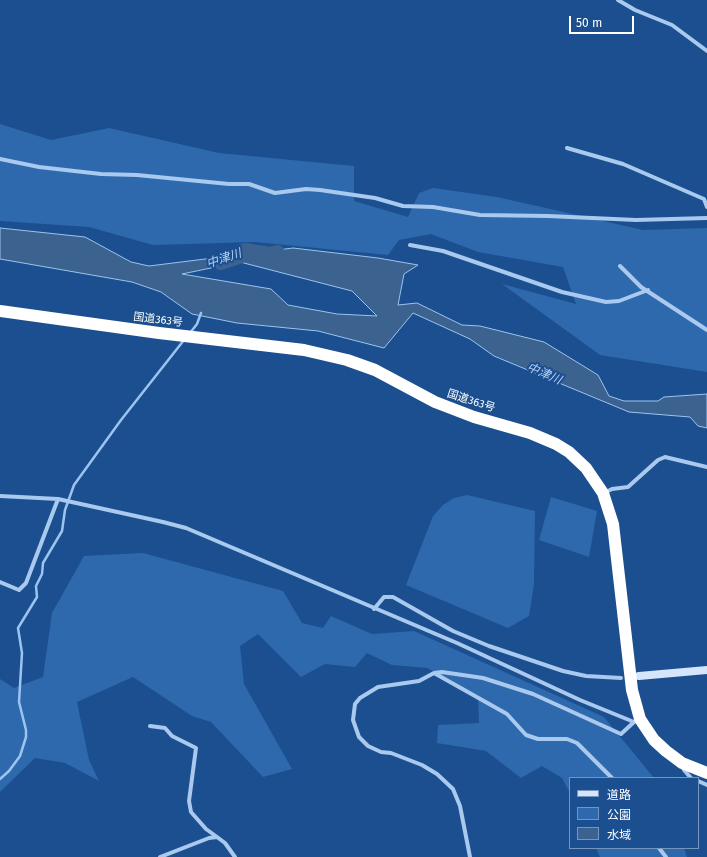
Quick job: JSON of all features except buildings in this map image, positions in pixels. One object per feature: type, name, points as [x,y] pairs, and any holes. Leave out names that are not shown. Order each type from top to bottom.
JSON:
[{"type":"highway","name":"国道363号","points":[[0,311],[159,333],[304,350],[347,360],[375,370],[435,402],[474,417],[530,433],[556,444],[579,460],[603,493],[614,524],[632,690],[637,720],[654,740],[682,763],[707,773]]},
{"type":"street","points":[[618,0],[635,10],[672,25],[707,51]]},
{"type":"street","points":[[567,148],[622,164],[698,196],[704,199],[707,207]]},
{"type":"street","points":[[0,159],[39,167],[101,174],[137,175],[229,184],[249,184],[275,193],[306,189],[320,190],[375,198],[403,206],[433,207],[480,215],[636,220],[707,218]]},
{"type":"street","points":[[410,245],[443,251],[562,292],[606,302],[619,301],[648,290]]},
{"type":"street","points":[[620,266],[648,290],[707,330]]},
{"type":"street","points":[[603,493],[612,489],[628,487],[658,460],[665,457],[707,467]]},
{"type":"street","points":[[0,496],[58,499],[186,528],[457,643],[580,700],[637,720],[621,734],[533,694],[471,675],[442,672],[434,673],[419,681],[383,686],[366,693],[355,704],[353,720],[359,737],[368,746],[381,752],[391,753],[422,765],[437,774],[453,789],[460,806],[470,857]]},
{"type":"street","points":[[0,582],[19,590],[26,583],[58,499]]},
{"type":"street","points":[[374,609],[384,597],[393,597],[453,631],[489,646],[563,671],[586,676],[621,678]]},
{"type":"street","points":[[639,676],[707,670]]},
{"type":"street","points":[[434,673],[507,714],[526,735],[538,739],[567,739],[577,743],[611,777]]},
{"type":"street","points":[[150,726],[165,728],[172,736],[196,748],[189,801],[191,812],[206,830],[224,843],[235,857]]},
{"type":"street","points":[[682,763],[684,770],[690,777]]},
{"type":"street","points":[[160,857],[209,838],[217,837]]},
{"type":"street","points":[[659,849],[666,857]]},
{"type":"green space","points":[[0,124],[51,140],[109,128],[219,153],[354,166],[354,201],[408,217],[419,193],[433,188],[497,197],[643,230],[707,228],[707,372],[600,355],[502,284],[576,304],[563,267],[478,252],[431,234],[399,240],[388,255],[255,242],[153,245],[89,227],[0,221]]},
{"type":"green space","points":[[467,495],[535,511],[534,584],[529,616],[508,628],[406,585],[433,516],[443,505],[454,498]]},
{"type":"green space","points":[[551,497],[597,511],[589,557],[539,540]]},
{"type":"green space","points":[[143,553],[283,591],[302,623],[323,628],[331,616],[372,634],[414,631],[604,717],[653,777],[569,777],[569,791],[562,778],[542,766],[521,778],[486,751],[437,743],[438,725],[479,723],[478,696],[427,668],[392,665],[367,653],[355,667],[325,664],[301,677],[258,634],[240,646],[244,684],[292,769],[263,777],[211,722],[192,716],[133,677],[77,702],[89,760],[99,781],[65,763],[35,758],[0,792],[0,679],[14,688],[43,677],[52,613],[84,556]]},
{"type":"green space","points":[[596,849],[684,849],[687,857],[600,857]]},
{"type":"water","points":[[0,228],[85,237],[131,262],[149,266],[293,248],[378,258],[418,265],[404,274],[398,305],[417,303],[462,325],[480,326],[544,342],[598,375],[609,396],[624,401],[658,401],[664,397],[707,394],[707,428],[698,426],[690,417],[629,412],[494,356],[470,339],[413,313],[384,348],[318,331],[237,323],[192,314],[161,292],[132,282],[0,259]],"holes":[[[240,262],[352,291],[377,316],[337,314],[288,305],[271,289],[182,274]]]},
{"type":"waterway","name":"中津川","points":[[221,262],[239,256],[245,251],[270,255],[277,253]]},
{"type":"waterway","points":[[190,333],[197,324],[201,313]]},
{"type":"waterway","points":[[0,779],[9,771],[20,756],[26,737],[26,730],[19,702],[22,653],[18,628],[37,597],[36,586],[42,574],[43,563],[62,531],[65,510],[74,485],[121,420],[184,340]]}]
